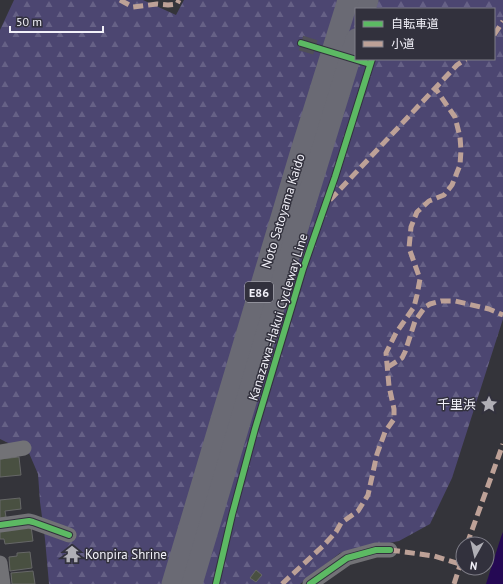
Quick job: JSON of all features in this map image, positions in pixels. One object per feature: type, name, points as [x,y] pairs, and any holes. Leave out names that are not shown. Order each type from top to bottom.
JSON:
[{"type":"highway","name":"Noto Satoyama Kaido","points":[[172,584],[300,154],[348,0]]},
{"type":"highway","name":"Noto Satoyama Kaido","points":[[192,584],[286,265],[355,42]]},
{"type":"street","points":[[0,452],[24,448]]},
{"type":"street","points":[[0,525],[29,521],[69,535]]},
{"type":"street","points":[[310,584],[347,558],[376,550],[390,550]]},
{"type":"street","points":[[0,563],[3,584]]},
{"type":"green space","points":[[14,0],[143,0],[176,15],[184,0],[503,0],[503,319],[452,478],[430,524],[399,541],[340,553],[300,584],[49,584],[38,474],[29,453],[0,439],[0,30]]},
{"type":"shaded area","points":[[503,532],[503,584],[486,584],[489,576],[495,576],[495,556]]},
{"type":"building","points":[[19,457],[21,475],[0,477],[0,459]]},
{"type":"building","points":[[20,498],[21,509],[5,511],[6,517],[0,518],[0,500]]},
{"type":"building","points":[[31,526],[33,541],[5,544],[4,539],[0,539],[0,530]]},
{"type":"building","name":"Konpira Shrine","points":[[75,550],[76,558],[68,559],[67,551]]},
{"type":"building","points":[[30,552],[32,568],[10,571],[9,557],[17,556],[17,553]]},
{"type":"building","points":[[256,570],[262,575],[256,582],[250,578]]},
{"type":"building","points":[[33,571],[35,584],[12,584],[11,573]]},
{"type":"tunnel","points":[[301,43],[355,59]]},
{"type":"tunnel","points":[[357,60],[370,64]]},
{"type":"marked path","points":[[120,0],[133,7],[157,4],[177,4],[179,0]]},
{"type":"marked path","points":[[495,33],[503,21]]},
{"type":"marked path","points":[[330,200],[457,65],[464,60]]},
{"type":"marked path","points":[[282,584],[324,545],[336,532],[341,523],[358,511],[368,495],[377,454],[385,432],[394,419],[394,409],[389,386],[386,353],[396,333],[414,307],[417,295],[420,279],[409,248],[411,227],[417,212],[429,201],[444,195],[452,185],[460,165],[460,137],[455,117],[435,88]]},
{"type":"marked path","points":[[388,367],[402,358],[415,321],[425,307],[430,304],[441,301],[455,301],[489,309],[503,315]]},
{"type":"marked path","points":[[470,536],[503,444]]},
{"type":"marked path","points":[[390,550],[434,556],[455,562]]},
{"type":"marked path","points":[[454,584],[457,576]]},
{"type":"cycle path","points":[[301,43],[355,59]]},
{"type":"cycle path","points":[[357,60],[370,64]]},
{"type":"cycle path","name":"Kanazawa-Hakui Cycleway Line","points":[[216,584],[232,515],[255,429],[303,269],[335,177],[372,60]]},
{"type":"cycle path","points":[[0,525],[29,521],[69,535]]},
{"type":"cycle path","points":[[310,584],[347,558],[376,550],[390,550]]},
{"type":"place","name":"千里浜","points":[[489,404]]},
{"type":"place","name":"Konpira Shrine","points":[[72,554]]}]
